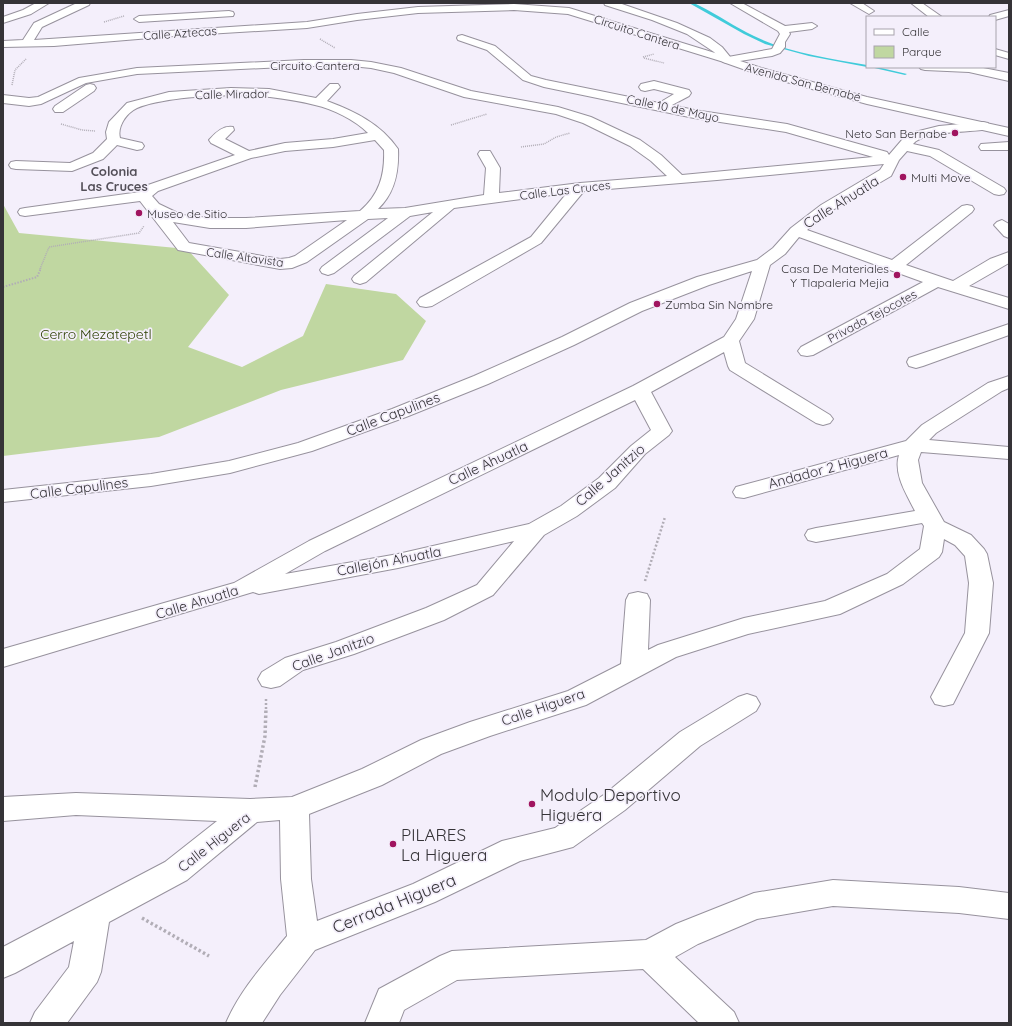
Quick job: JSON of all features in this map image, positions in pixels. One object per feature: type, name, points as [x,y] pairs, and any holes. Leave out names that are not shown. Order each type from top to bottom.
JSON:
[{"type":"street","points":[[3,20],[27,12],[44,3]]},
{"type":"street","points":[[3,44],[27,44],[38,25],[85,3]]},
{"type":"street","name":"Avenida San Bernabé","points":[[609,3],[670,24],[703,39],[722,51],[727,60],[757,71],[815,88],[1009,132]]},
{"type":"street","points":[[737,3],[783,29],[812,26]]},
{"type":"street","points":[[855,3],[869,11]]},
{"type":"street","points":[[916,3],[935,16]]},
{"type":"street","points":[[152,7],[147,14],[136,21],[229,14]]},
{"type":"street","name":"Circuito Cantera","points":[[307,25],[357,17],[418,10],[476,7],[544,8],[569,11],[604,20],[727,60]]},
{"type":"street","points":[[755,14],[770,12]]},
{"type":"street","name":"Calle Aztecas","points":[[27,44],[307,25]]},
{"type":"street","points":[[727,60],[758,56],[778,47],[785,34],[783,29]]},
{"type":"street","points":[[480,37],[492,42],[491,48]]},
{"type":"street","name":"Calle 10 de Mayo","points":[[462,38],[491,48],[527,78],[544,83],[694,114],[787,128],[855,147],[898,152]]},
{"type":"street","points":[[996,52],[1009,56]]},
{"type":"street","name":"Circuito Cantera","points":[[3,100],[29,102],[41,100],[83,80],[137,71],[297,63],[351,63],[397,70],[468,94],[558,112],[596,124],[635,143],[656,158],[678,179]]},
{"type":"street","points":[[934,68],[1009,77]]},
{"type":"street","points":[[965,71],[988,84]]},
{"type":"street","points":[[59,109],[109,75]]},
{"type":"street","points":[[645,87],[654,85],[684,93],[660,107]]},
{"type":"street","points":[[319,102],[334,86]]},
{"type":"street","name":"Calle Mirador","points":[[114,140],[112,132],[115,122],[131,106],[169,96],[231,92],[269,93],[319,102],[366,124],[376,136],[391,149],[392,163],[389,180],[383,196],[365,215]]},
{"type":"street","points":[[898,152],[912,137],[920,134],[951,128],[983,126]]},
{"type":"street","points":[[228,130],[216,140],[247,155]]},
{"type":"street","points":[[26,212],[149,202],[153,188],[247,155],[285,147],[333,143],[376,136]]},
{"type":"street","points":[[16,165],[72,167],[98,156],[114,140],[137,146]]},
{"type":"street","points":[[986,147],[1009,146]]},
{"type":"street","points":[[837,155],[855,147]]},
{"type":"street","points":[[898,152],[934,153],[999,191]]},
{"type":"street","name":"Calle Las Cruces","points":[[149,202],[179,219],[210,223],[365,215],[405,212],[491,198],[580,187],[678,179],[898,152]]},
{"type":"street","name":"Calle Ahuatla","points":[[3,658],[242,588],[324,542],[640,390],[730,341],[745,319],[763,263],[779,251],[796,231],[826,208],[886,173],[898,152]]},
{"type":"street","points":[[485,154],[493,168],[491,198]]},
{"type":"street","points":[[426,302],[536,240],[580,187]]},
{"type":"street","name":"Calle Altavista","points":[[149,202],[184,247],[280,264],[292,263],[301,259],[365,215]]},
{"type":"street","points":[[360,279],[449,206]]},
{"type":"street","points":[[894,266],[967,209]]},
{"type":"street","points":[[328,270],[405,212]]},
{"type":"street","points":[[796,231],[937,281],[1009,304]]},
{"type":"street","points":[[955,287],[996,262],[1009,257]]},
{"type":"street","name":"Calle Capulines","points":[[3,496],[151,480],[230,467],[305,447],[400,413],[481,380],[568,341],[636,307],[703,281],[763,263]]},
{"type":"street","name":"Privada Tejocotes","points":[[807,351],[937,281]]},
{"type":"street","points":[[916,362],[1009,329]]},
{"type":"street","points":[[730,341],[737,366],[823,419]]},
{"type":"street","points":[[944,697],[977,633],[981,583],[976,554],[963,540],[932,521],[911,483],[908,460],[913,445],[929,429],[995,387],[1009,382]]},
{"type":"street","name":"Calle Janitzio","points":[[271,679],[294,664],[345,648],[435,614],[485,590],[536,530],[568,511],[606,482],[638,450],[662,431],[640,390]]},
{"type":"street","points":[[913,445],[1009,453]]},
{"type":"street","name":"Andador 2 Higuera","points":[[744,492],[913,445]]},
{"type":"street","points":[[816,535],[932,521]]},
{"type":"street","name":"Calle Higuera","points":[[3,962],[176,871],[250,811],[294,808],[372,777],[431,747],[480,729],[576,698],[667,651],[744,626],[831,608],[895,579],[931,552],[932,521]]},
{"type":"street","name":"Callejón Ahuatla","points":[[242,588],[398,561],[494,538],[536,530]]},
{"type":"street","points":[[634,668],[638,600]]},
{"type":"street","name":"Cerrada Higuera","points":[[304,940],[424,893],[513,850],[563,838],[615,802],[690,739],[747,704]]},
{"type":"street","points":[[3,809],[76,804],[250,811]]},
{"type":"street","points":[[243,1023],[268,984],[304,940],[296,879],[294,808]]},
{"type":"street","points":[[382,1023],[391,1000],[452,966],[650,954],[687,934],[754,906],[833,893],[959,900],[1009,906]]},
{"type":"street","points":[[47,1023],[85,972],[105,908]]},
{"type":"street","points":[[650,954],[722,1023]]},
{"type":"path","points":[[307,25],[319,38],[344,54],[351,63]]},
{"type":"path","points":[[643,57],[664,63]]},
{"type":"path","points":[[521,147],[544,144],[556,137],[596,124]]},
{"type":"path","points":[[3,287],[37,277],[49,247],[139,233],[145,223],[166,222]]},
{"type":"path","points":[[638,600],[665,517]]},
{"type":"path","points":[[250,811],[265,736],[265,703],[271,679]]},
{"type":"path","points":[[105,908],[209,956]]},
{"type":"green space","name":"Cerro Mezatepetl","points":[[3,204],[19,233],[187,249],[229,295],[188,347],[242,367],[303,336],[326,284],[396,294],[426,321],[403,360],[281,390],[159,437],[3,456]]},
{"type":"waterway","points":[[691,3],[745,33],[767,43],[795,52],[866,66]]},
{"type":"waterway","points":[[877,68],[905,74]]},
{"type":"place","name":"Neto San Bernabe","points":[[955,133]]},
{"type":"place","name":"Multi Move","points":[[903,177]]},
{"type":"place","name":"Museo de Sitio","points":[[139,213]]},
{"type":"place","name":"Casa De Materiales Y Tlapaleria Mejia","points":[[897,275]]},
{"type":"place","name":"Zumba Sin Nombre","points":[[657,304]]},
{"type":"place","name":"Modulo Deportivo Higuera","points":[[532,804]]},
{"type":"place","name":"PILARES La Higuera","points":[[393,844]]},
{"type":"district","name":"Colonia Las Cruces","points":[[114,178]]}]
